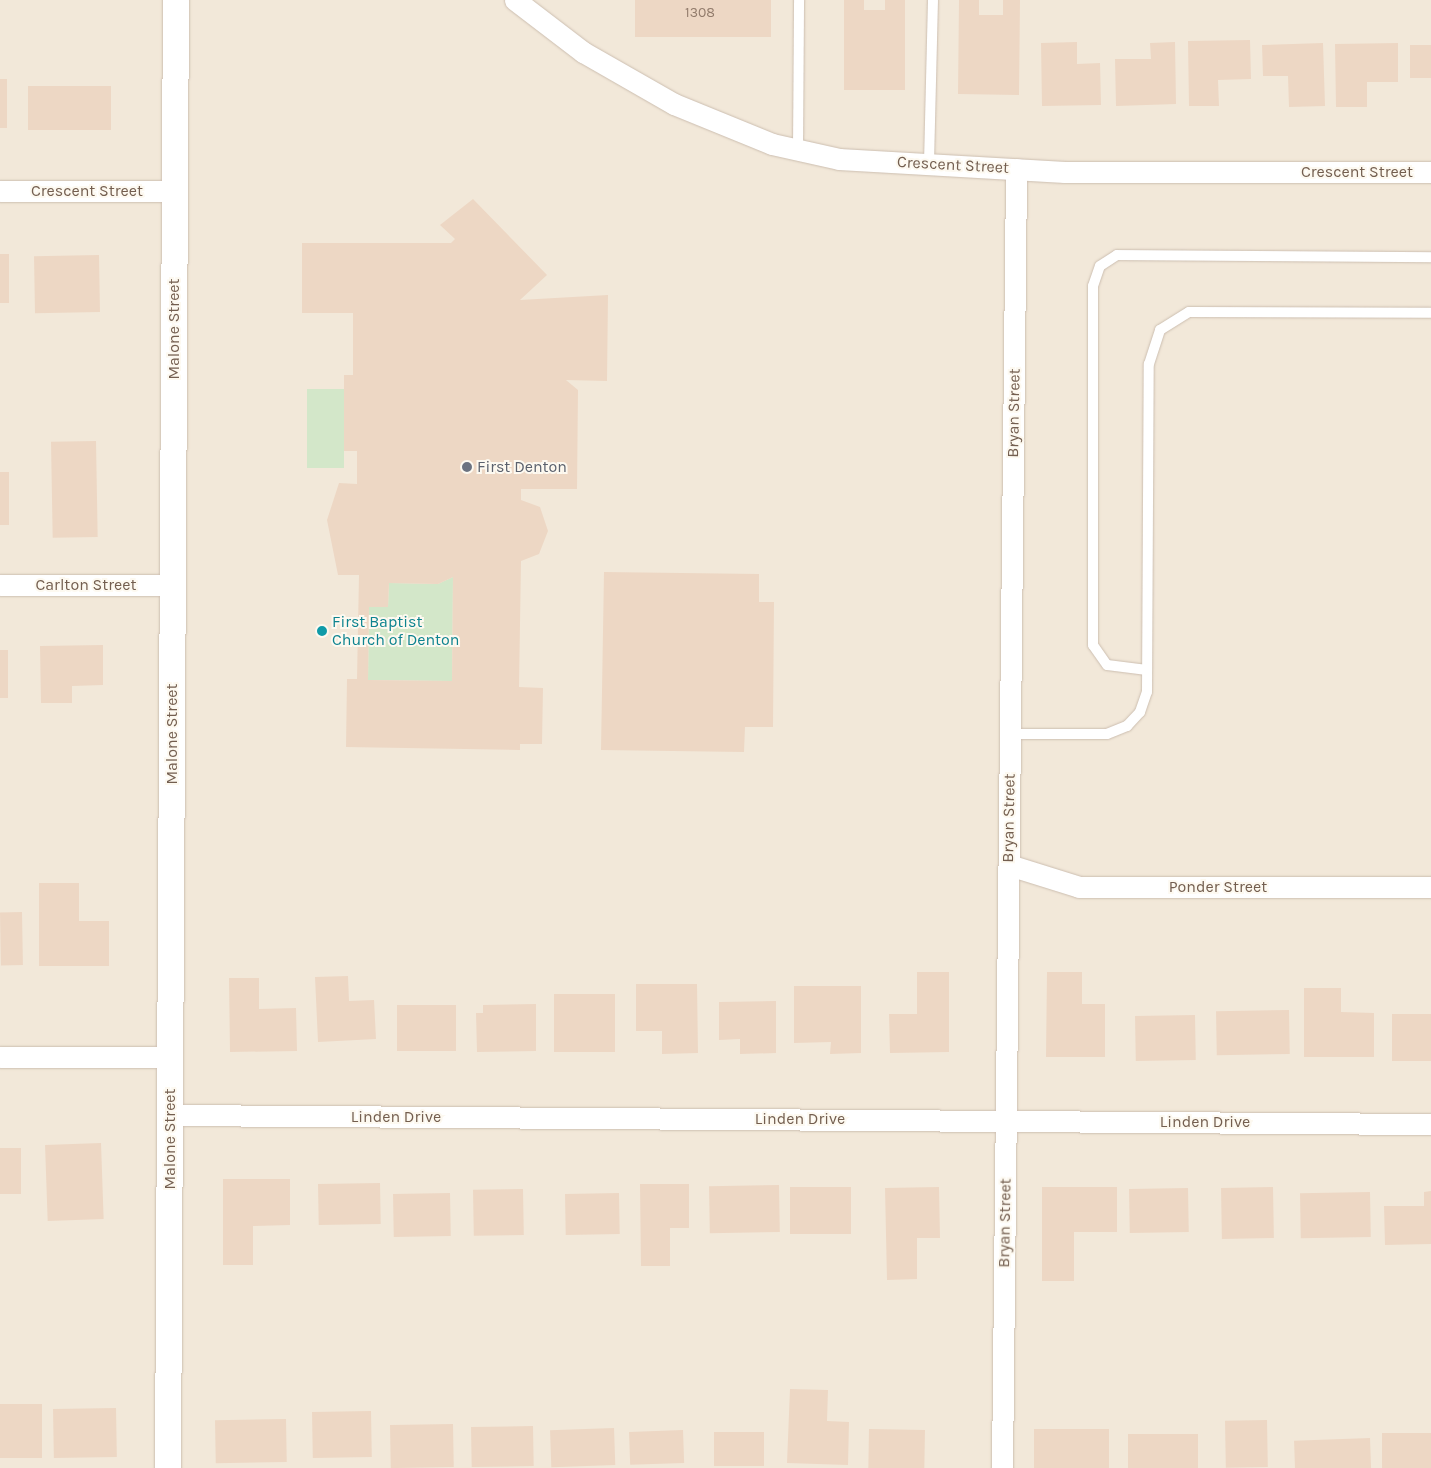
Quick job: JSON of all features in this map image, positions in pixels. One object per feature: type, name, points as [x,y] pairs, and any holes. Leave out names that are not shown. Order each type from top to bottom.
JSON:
[{"type":"street","name":"Malone Street","points":[[168,1468],[176,0]]},
{"type":"street","name":"Crescent Street","points":[[516,0],[583,52],[643,88],[772,144],[839,159],[1016,168],[1431,172]]},
{"type":"street","name":"Bryan Street","points":[[1002,1468],[1016,168]]},
{"type":"street","name":"Crescent Street","points":[[0,191],[175,191]]},
{"type":"street","name":"Carlton Street","points":[[0,585],[173,585]]},
{"type":"street","name":"Ponder Street","points":[[1009,865],[1080,887],[1431,887]]},
{"type":"street","points":[[0,1057],[170,1057]]},
{"type":"street","name":"Linden Drive","points":[[170,1115],[1431,1124]]},
{"type":"lane","points":[[798,150],[799,0]]},
{"type":"lane","points":[[929,163],[933,0]]},
{"type":"lane","points":[[1147,670],[1107,665],[1093,644],[1093,286],[1100,266],[1117,255],[1431,257]]},
{"type":"lane","points":[[1010,734],[1088,737],[1128,726],[1140,712],[1147,670],[1149,364],[1160,330],[1189,312],[1431,313]]},
{"type":"shaded area","points":[[0,0],[1431,0],[1431,1468],[0,1468]]},
{"type":"green space","points":[[307,389],[344,389],[344,468],[307,468]]},
{"type":"green space","points":[[453,577],[452,681],[368,680],[369,607],[388,607],[389,583],[438,584]]},
{"type":"building","points":[[635,0],[771,0],[771,37],[635,37]]},
{"type":"building","points":[[844,0],[864,0],[864,10],[885,10],[885,0],[905,0],[905,90],[844,90]]},
{"type":"building","points":[[959,0],[979,0],[979,15],[1003,15],[1003,0],[1020,0],[1019,95],[958,94]]},
{"type":"building","points":[[1250,40],[1251,79],[1218,80],[1219,106],[1189,106],[1188,41]]},
{"type":"building","points":[[1077,42],[1077,64],[1100,63],[1101,105],[1042,106],[1041,43]]},
{"type":"building","points":[[1175,42],[1176,104],[1116,106],[1115,59],[1151,59],[1150,43]]},
{"type":"building","points":[[1323,43],[1325,106],[1289,107],[1288,76],[1263,76],[1262,45]]},
{"type":"building","points":[[1398,43],[1398,82],[1367,82],[1367,107],[1336,107],[1335,44]]},
{"type":"building","points":[[1410,45],[1431,45],[1431,78],[1410,78]]},
{"type":"building","points":[[0,79],[7,79],[7,128],[0,128]]},
{"type":"building","points":[[28,86],[111,86],[111,130],[28,130]]},
{"type":"building","name":"First Denton","points":[[473,199],[547,275],[520,300],[608,295],[607,381],[566,380],[578,390],[577,489],[521,489],[521,500],[540,507],[548,531],[539,554],[521,561],[519,687],[543,688],[542,744],[520,744],[520,750],[346,747],[347,679],[357,679],[359,575],[338,575],[327,520],[339,483],[357,484],[357,451],[344,451],[344,375],[353,375],[353,313],[302,313],[302,243],[451,243],[455,239],[440,225]],"holes":[[[453,577],[452,681],[368,680],[369,607],[388,607],[389,583],[438,584]]]},
{"type":"building","points":[[0,254],[9,254],[9,303],[0,303]]},
{"type":"building","points":[[99,255],[100,312],[35,313],[34,256]]},
{"type":"building","points":[[96,441],[98,537],[53,538],[51,442]]},
{"type":"building","points":[[0,472],[9,472],[9,525],[0,525]]},
{"type":"building","points":[[604,572],[759,574],[759,602],[774,602],[773,727],[745,727],[744,752],[601,750]]},
{"type":"building","points":[[103,645],[103,685],[72,686],[72,703],[41,703],[40,646]]},
{"type":"building","points":[[0,650],[8,650],[8,698],[0,698]]},
{"type":"building","points":[[39,883],[79,883],[79,921],[109,921],[109,966],[39,966]]},
{"type":"building","points":[[0,912],[22,912],[23,965],[1,965]]},
{"type":"building","points":[[917,972],[949,972],[949,1052],[890,1053],[889,1014],[917,1014]]},
{"type":"building","points":[[1047,972],[1082,972],[1082,1004],[1105,1004],[1105,1057],[1046,1057]]},
{"type":"building","points":[[348,976],[349,1001],[374,1000],[376,1039],[318,1042],[315,977]]},
{"type":"building","points":[[229,978],[259,978],[259,1009],[296,1008],[297,1051],[230,1052]]},
{"type":"building","points":[[636,984],[697,984],[698,1053],[662,1054],[662,1031],[636,1031]]},
{"type":"building","points":[[794,986],[861,986],[861,1053],[830,1054],[831,1042],[794,1043]]},
{"type":"building","points":[[1304,988],[1341,988],[1341,1012],[1374,1013],[1374,1057],[1304,1057]]},
{"type":"building","points":[[554,994],[615,994],[615,1052],[554,1052]]},
{"type":"building","points":[[776,1001],[776,1053],[740,1054],[740,1039],[719,1040],[719,1002]]},
{"type":"building","points":[[536,1004],[536,1051],[477,1052],[476,1013],[483,1013],[483,1005]]},
{"type":"building","points":[[397,1005],[456,1005],[456,1051],[397,1051]]},
{"type":"building","points":[[1289,1010],[1290,1054],[1217,1055],[1216,1011]]},
{"type":"building","points":[[1392,1014],[1431,1014],[1431,1061],[1392,1061]]},
{"type":"building","points":[[1195,1015],[1196,1060],[1136,1061],[1135,1016]]},
{"type":"building","points":[[101,1143],[104,1219],[48,1221],[45,1145]]},
{"type":"building","points":[[0,1148],[21,1148],[21,1194],[0,1194]]},
{"type":"building","points":[[223,1179],[290,1179],[290,1225],[253,1226],[253,1265],[223,1265]]},
{"type":"building","points":[[380,1183],[381,1224],[319,1225],[318,1184]]},
{"type":"building","points":[[640,1184],[689,1184],[689,1228],[670,1228],[670,1266],[641,1266]]},
{"type":"building","points":[[779,1185],[780,1232],[710,1233],[709,1186]]},
{"type":"building","points":[[790,1187],[851,1187],[851,1234],[790,1234]]},
{"type":"building","points":[[939,1187],[940,1238],[917,1238],[917,1279],[887,1280],[885,1188]]},
{"type":"building","points":[[1042,1187],[1117,1187],[1117,1232],[1074,1232],[1074,1281],[1042,1281]]},
{"type":"building","points":[[1273,1187],[1274,1238],[1222,1239],[1221,1188]]},
{"type":"building","points":[[1188,1188],[1189,1232],[1130,1233],[1129,1189]]},
{"type":"building","points":[[523,1189],[524,1235],[474,1236],[473,1190]]},
{"type":"building","points":[[1431,1191],[1431,1244],[1385,1245],[1384,1206],[1424,1206],[1424,1192]]},
{"type":"building","points":[[1370,1192],[1371,1237],[1301,1238],[1300,1193]]},
{"type":"building","points":[[450,1193],[451,1236],[394,1237],[393,1194]]},
{"type":"building","points":[[619,1193],[620,1234],[566,1235],[565,1194]]},
{"type":"building","points":[[790,1389],[828,1390],[827,1421],[849,1422],[848,1465],[787,1463]]},
{"type":"building","points":[[0,1404],[42,1404],[42,1458],[0,1458]]},
{"type":"building","points":[[116,1408],[117,1457],[54,1458],[53,1409]]},
{"type":"building","points":[[371,1411],[372,1457],[313,1458],[312,1412]]},
{"type":"building","points":[[286,1419],[287,1462],[216,1463],[215,1420]]},
{"type":"building","points":[[1267,1420],[1268,1467],[1226,1468],[1225,1421]]},
{"type":"building","points":[[453,1424],[454,1467],[391,1468],[390,1425]]},
{"type":"building","points":[[533,1426],[534,1466],[472,1467],[471,1427]]},
{"type":"building","points":[[614,1428],[615,1465],[551,1467],[550,1430]]},
{"type":"building","points":[[869,1429],[925,1430],[924,1468],[868,1468]]},
{"type":"building","points":[[1034,1429],[1109,1429],[1109,1468],[1034,1468]]},
{"type":"building","points":[[683,1430],[684,1463],[630,1465],[629,1432]]},
{"type":"building","points":[[714,1432],[764,1432],[764,1466],[714,1466]]},
{"type":"building","points":[[1382,1433],[1431,1433],[1431,1468],[1382,1468]]},
{"type":"building","points":[[1128,1434],[1198,1434],[1198,1468],[1128,1468]]},
{"type":"building","points":[[1370,1438],[1371,1468],[1295,1468],[1294,1441]]},
{"type":"place","name":"First Denton","points":[[467,467]]},
{"type":"place","name":"First Baptist Church of Denton","points":[[322,631]]}]
